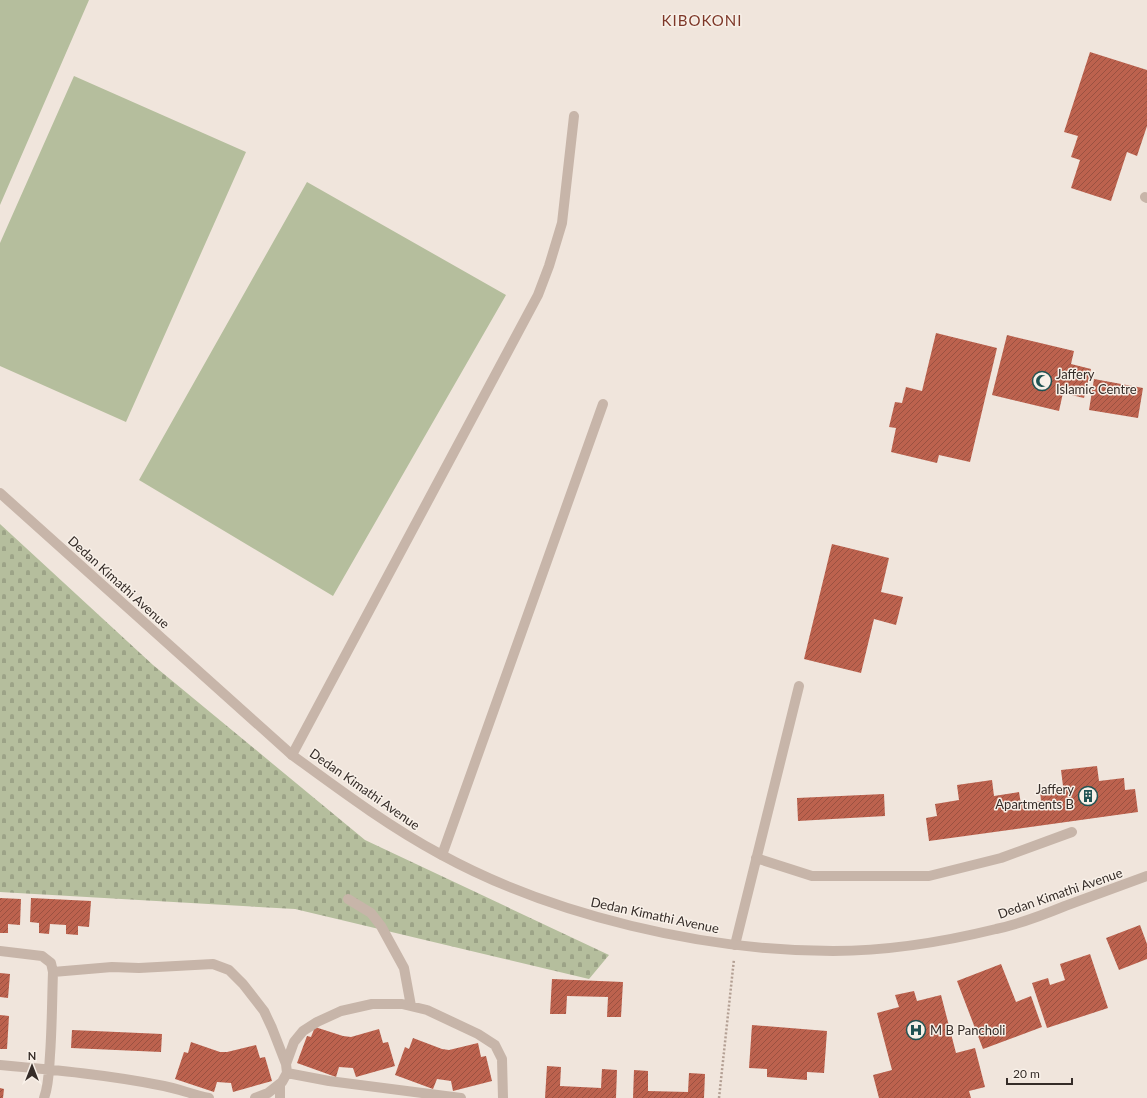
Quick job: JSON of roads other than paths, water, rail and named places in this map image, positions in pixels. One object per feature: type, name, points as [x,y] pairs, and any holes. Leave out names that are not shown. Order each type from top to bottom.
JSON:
[{"type":"street","points":[[292,755],[538,295],[549,266],[562,223],[574,116]]},
{"type":"street","points":[[442,855],[603,404]]},
{"type":"street","name":"Dedan Kimathi Avenue","points":[[0,492],[292,755],[342,792],[397,829],[442,855],[482,875],[561,906],[633,926],[735,945],[777,949],[833,951],[877,949],[929,942],[997,929],[1030,920],[1147,876]]},
{"type":"street","points":[[735,945],[799,686]]},
{"type":"street","points":[[756,858],[812,876],[929,876],[1001,858],[1072,832]]},
{"type":"street","points":[[348,899],[371,913],[381,926],[404,968],[411,1006]]},
{"type":"street","points":[[0,951],[42,956],[51,963],[53,972],[49,1069],[44,1098]]},
{"type":"street","points":[[53,972],[112,967],[139,968],[213,964],[229,970],[243,984],[264,1011],[287,1068]]},
{"type":"street","points":[[280,1098],[280,1084],[287,1068],[294,1042],[303,1031],[341,1011],[372,1004],[402,1004],[428,1010],[478,1034],[495,1045],[502,1059],[503,1098]]},
{"type":"street","points":[[0,1065],[49,1069],[112,1077],[165,1086],[209,1098]]},
{"type":"street","points":[[287,1068],[329,1081],[390,1093],[461,1098]]},
{"type":"street","points":[[255,1098],[268,1093],[280,1084]]},
{"type":"place","name":"Jaffery Islamic Centre","points":[[1042,381]]},
{"type":"place","name":"Jaffery Apartments B","points":[[1088,796]]},
{"type":"place","name":"M B Pancholi","points":[[916,1030]]},
{"type":"district","name":"KIBOKONI","points":[[702,20]]}]
